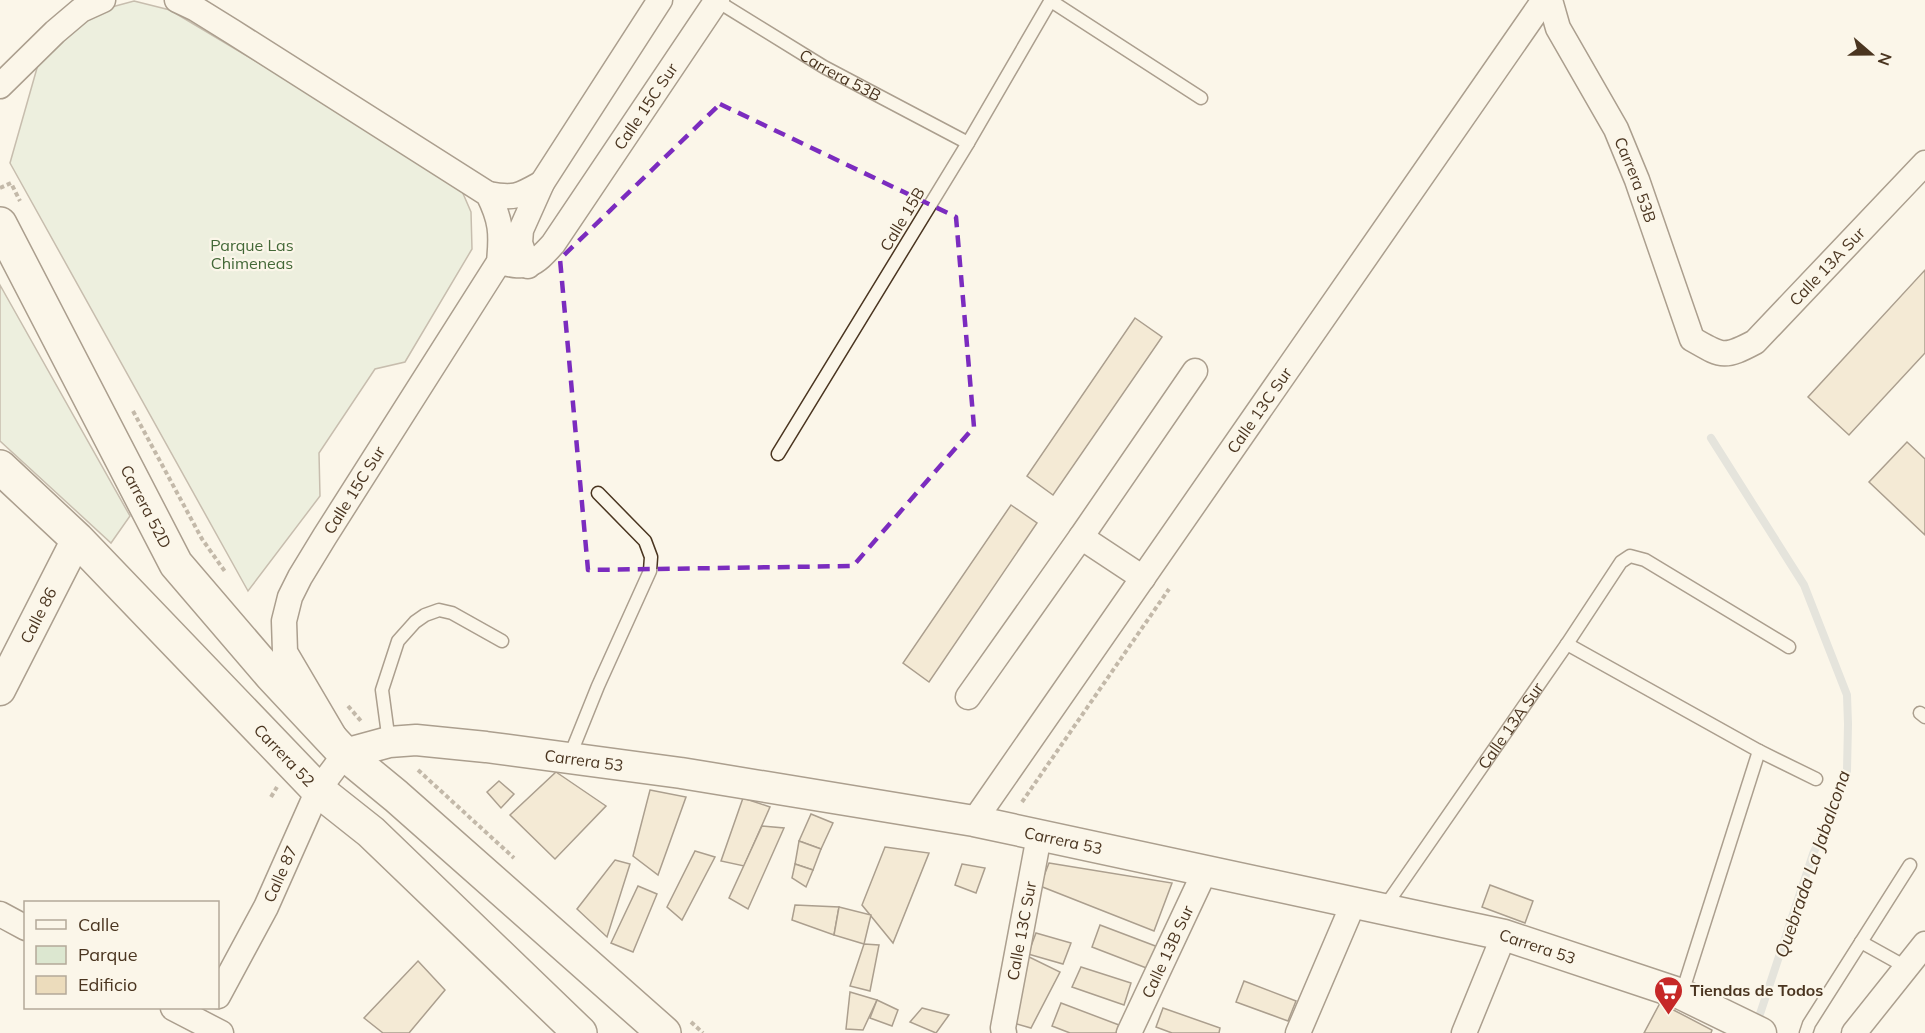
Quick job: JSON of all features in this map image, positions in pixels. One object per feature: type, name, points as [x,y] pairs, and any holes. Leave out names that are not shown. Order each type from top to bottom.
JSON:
[{"type":"main road","name":"Carrera 52D","points":[[11,214],[176,564],[272,676],[345,754]]},
{"type":"main road","name":"Carrera 52","points":[[0,467],[77,540],[318,790],[371,832],[580,1033]]},
{"type":"main road","points":[[345,754],[675,1025]]},
{"type":"street","points":[[0,86],[81,10],[103,0]]},
{"type":"street","points":[[177,0],[243,38],[488,194],[508,198],[521,195],[542,183]]},
{"type":"street","points":[[488,194],[498,214],[501,234],[499,262],[528,266],[520,243],[521,230],[542,183],[660,0]]},
{"type":"street","name":"Calle 13C Sur","points":[[974,821],[1544,0]]},
{"type":"street","name":"Carrera 53B","points":[[1550,0],[1558,28],[1616,129],[1637,180],[1692,339],[1718,354]]},
{"type":"street","name":"Calle 15C Sur","points":[[528,266],[540,259],[553,244],[717,1]]},
{"type":"street","name":"Calle 13A Sur","points":[[1718,354],[1737,352],[1755,342],[1925,163]]},
{"type":"street","name":"Calle 15C Sur","points":[[345,754],[285,652],[284,621],[290,597],[325,536],[499,262]]},
{"type":"street","points":[[968,697],[1195,370]]},
{"type":"street","points":[[1081,537],[1143,578]]},
{"type":"street","name":"Calle 86","points":[[0,690],[77,540]]},
{"type":"street","name":"Carrera 53","points":[[345,754],[384,743],[416,740],[681,773],[974,821],[1504,935],[1682,994],[1752,1028]]},
{"type":"street","name":"Calle 87","points":[[219,994],[266,907],[318,790],[345,754]]},
{"type":"street","name":"Calle 13C Sur","points":[[1003,1031],[1039,836]]},
{"type":"street","name":"Calle 13B Sur","points":[[1129,1033],[1204,871]]},
{"type":"street","points":[[1298,1033],[1354,902]]},
{"type":"street","points":[[0,915],[24,927]]},
{"type":"street","points":[[1464,1033],[1504,935]]},
{"type":"street","points":[[1854,1033],[1925,944]]},
{"type":"street","points":[[175,1009],[208,1024]]},
{"type":"lane","name":"Carrera 53B","points":[[717,1],[815,62],[968,143]]},
{"type":"lane","points":[[1051,1],[1201,98]]},
{"type":"lane","name":"Calle 15B","points":[[777,454],[968,143],[1051,1]]},
{"type":"lane","points":[[569,758],[598,686],[650,571],[651,557],[645,541],[598,493]]},
{"type":"lane","name":"Calle 13A Sur","points":[[1384,908],[1621,562],[1630,556],[1645,560],[1789,647]]},
{"type":"lane","points":[[384,743],[382,690],[398,641],[415,622],[439,610],[446,611],[502,640]]},
{"type":"lane","points":[[1567,644],[1759,751],[1816,779]]},
{"type":"lane","points":[[1682,994],[1759,751]]},
{"type":"lane","points":[[1806,1033],[1809,1024],[1910,865]]},
{"type":"lane","points":[[1861,942],[1906,967]]},
{"type":"path","points":[[0,188],[10,183],[11,214]]},
{"type":"path","points":[[129,403],[202,539],[228,576]]},
{"type":"path","points":[[345,701],[384,743],[421,771],[515,859]]},
{"type":"path","points":[[675,1025],[703,1033]]},
{"type":"highlighted area","points":[[720,104],[956,217],[974,427],[853,566],[588,570],[560,259]]},
{"type":"green space","name":"Parque Las Chimeneas","points":[[134,1],[170,10],[458,182],[471,212],[472,249],[405,362],[375,369],[319,453],[320,496],[248,591],[10,163],[41,54],[97,11]]},
{"type":"green space","points":[[0,285],[130,516],[111,543],[0,441]]},
{"type":"building","points":[[1925,270],[1925,353],[1849,435],[1808,397]]},
{"type":"building","points":[[1135,318],[1162,337],[1053,495],[1027,476]]},
{"type":"building","points":[[1907,442],[1925,459],[1925,535],[1869,482]]},
{"type":"building","points":[[1011,505],[1037,523],[929,682],[903,663]]},
{"type":"building","points":[[556,772],[606,806],[555,859],[510,815]]},
{"type":"building","points":[[499,781],[514,794],[501,808],[487,792]]},
{"type":"building","points":[[650,790],[686,797],[658,875],[633,856]]},
{"type":"building","points":[[743,798],[770,807],[744,866],[721,861]]},
{"type":"building","points":[[811,814],[833,823],[821,849],[799,841]]},
{"type":"building","points":[[762,826],[784,828],[748,909],[729,898]]},
{"type":"building","points":[[799,841],[821,849],[813,870],[795,864]]},
{"type":"building","points":[[885,847],[929,853],[893,943],[862,905]]},
{"type":"building","points":[[695,851],[715,857],[682,920],[667,907]]},
{"type":"building","points":[[615,860],[630,864],[607,937],[577,909]]},
{"type":"building","points":[[1049,863],[1172,883],[1154,931],[1040,886]]},
{"type":"building","points":[[795,864],[813,870],[806,887],[792,878]]},
{"type":"building","points":[[962,864],[985,868],[976,893],[955,885]]},
{"type":"building","points":[[1490,885],[1533,901],[1525,923],[1482,907]]},
{"type":"building","points":[[638,886],[657,894],[633,952],[611,943]]},
{"type":"building","points":[[795,905],[839,907],[834,935],[792,920]]},
{"type":"building","points":[[839,907],[871,915],[864,944],[834,935]]},
{"type":"building","points":[[1100,925],[1158,947],[1149,969],[1092,947]]},
{"type":"building","points":[[1036,933],[1071,943],[1063,964],[1028,954]]},
{"type":"building","points":[[864,944],[879,945],[870,991],[850,986]]},
{"type":"building","points":[[1023,954],[1060,972],[1031,1028],[1013,1023]]},
{"type":"building","points":[[418,961],[445,990],[409,1033],[383,1033],[364,1018]]},
{"type":"building","points":[[1081,967],[1131,983],[1124,1005],[1072,987]]},
{"type":"building","points":[[1244,981],[1296,1001],[1288,1021],[1236,1002]]},
{"type":"building","points":[[850,992],[877,1000],[863,1030],[846,1029]]},
{"type":"building","points":[[877,1000],[898,1010],[892,1026],[870,1018]]},
{"type":"building","points":[[1061,1003],[1119,1025],[1116,1033],[1070,1033],[1052,1026]]},
{"type":"building","name":"Tiendas de Todos","points":[[1660,1003],[1712,1030],[1711,1033],[1644,1033]]},
{"type":"building","points":[[922,1008],[949,1015],[936,1033],[910,1022]]},
{"type":"building","points":[[1163,1008],[1220,1028],[1219,1033],[1172,1033],[1156,1027]]},
{"type":"waterway","name":"Quebrada La Jabalcona","points":[[1711,438],[1804,585],[1847,695],[1847,771],[1833,810],[1813,854],[1756,1026]]},
{"type":"place","name":"Tiendas de Todos","points":[[1669,1016]]}]
